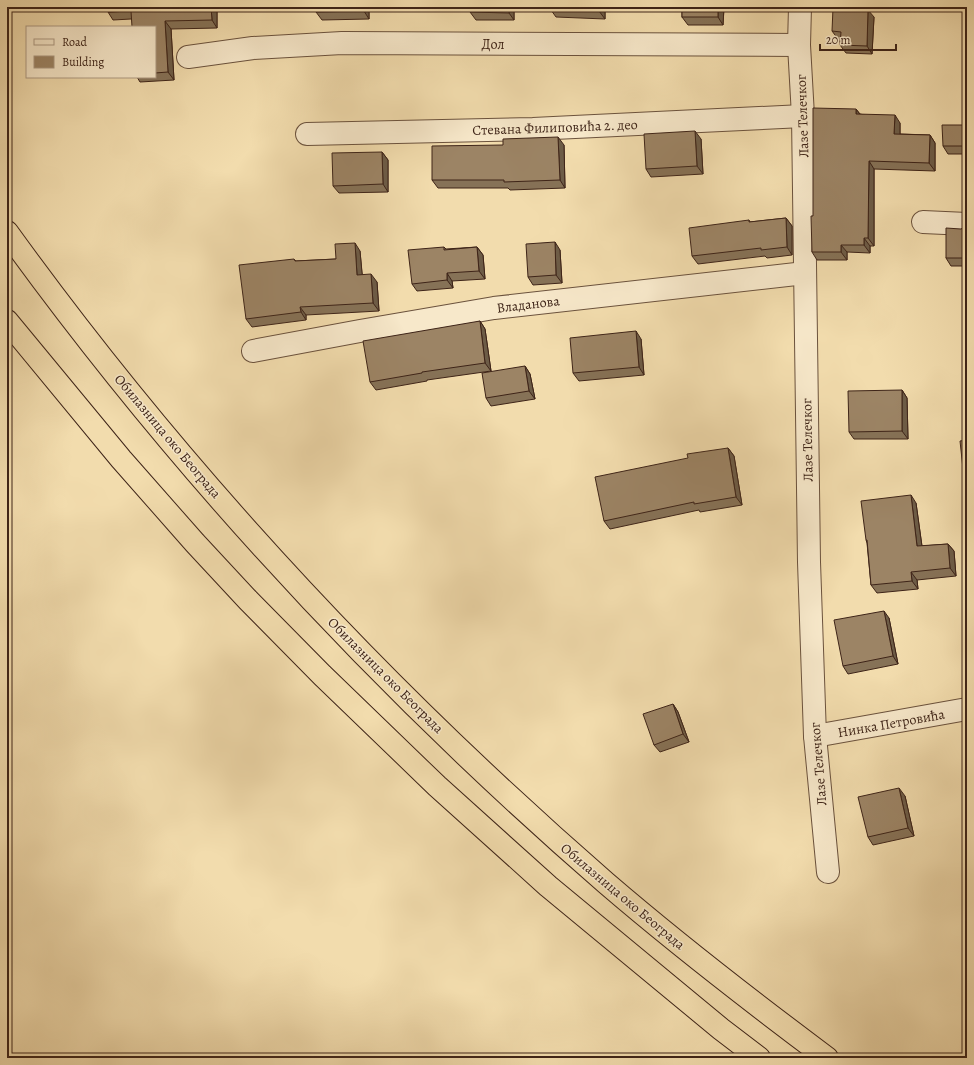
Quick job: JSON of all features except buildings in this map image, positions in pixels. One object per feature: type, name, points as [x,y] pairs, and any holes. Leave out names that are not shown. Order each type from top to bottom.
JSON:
[{"type":"highway","name":"Обилазница око Београда","points":[[7,232],[92,344],[233,514],[354,644],[447,737],[607,884],[768,1015],[827,1058]]},
{"type":"highway","points":[[7,321],[121,459],[190,537],[248,600],[322,675],[437,786],[548,886],[759,1058]]},
{"type":"street","name":"Лазе Телечког","points":[[800,7],[799,46],[803,116],[809,562],[815,736],[828,872]]},
{"type":"street","name":"Дол","points":[[188,57],[253,48],[342,43],[799,46]]},
{"type":"street","name":"Стевана Филиповића 2. део","points":[[307,134],[533,129],[803,116]]},
{"type":"street","points":[[923,222],[967,224]]},
{"type":"street","name":"Владанова","points":[[252,351],[494,308],[805,273]]},
{"type":"street","name":"Нинка Петровића","points":[[815,736],[967,709]]}]
